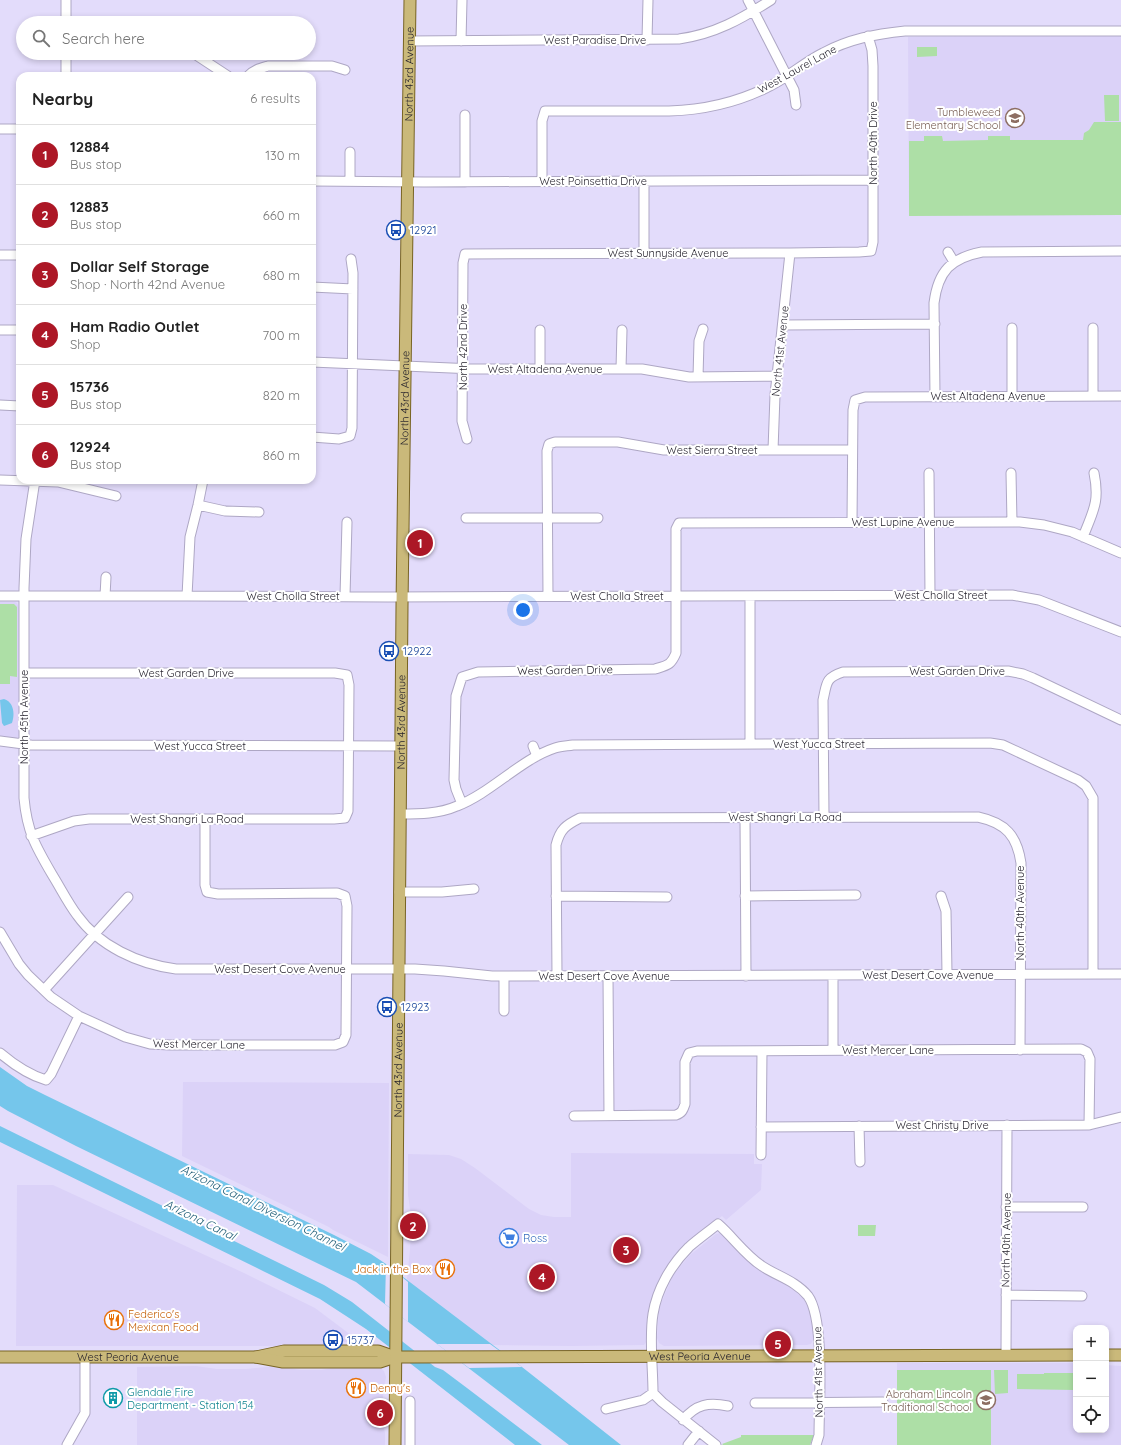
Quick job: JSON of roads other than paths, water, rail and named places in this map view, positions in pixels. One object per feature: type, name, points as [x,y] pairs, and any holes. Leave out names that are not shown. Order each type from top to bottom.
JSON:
[{"type":"main road","name":"North 43rd Avenue","points":[[395,1445],[398,970],[410,0]]},
{"type":"main road","name":"West Peoria Avenue","points":[[0,1357],[256,1357],[284,1351],[378,1351],[395,1357],[1073,1355]]},
{"type":"main road","points":[[1109,1355],[1121,1355]]},
{"type":"street","points":[[66,0],[66,16]]},
{"type":"street","points":[[461,41],[462,0]]},
{"type":"street","points":[[647,40],[648,0]]},
{"type":"street","points":[[748,0],[787,76],[795,94],[796,105]]},
{"type":"street","name":"West Paradise Drive","points":[[409,41],[679,39],[704,34],[728,26],[771,0]]},
{"type":"street","name":"West Laurel Lane","points":[[542,181],[542,121],[545,111],[688,110],[715,106],[767,88],[822,53],[858,38],[868,36],[904,31],[1121,31]]},
{"type":"street","name":"North 40th Drive","points":[[868,36],[872,50],[873,66],[873,242],[871,251]]},
{"type":"street","points":[[66,60],[66,72]]},
{"type":"street","points":[[204,60],[222,72]]},
{"type":"street","points":[[253,72],[268,66],[332,66],[345,70]]},
{"type":"street","points":[[465,115],[465,182]]},
{"type":"street","points":[[0,129],[16,129]]},
{"type":"street","points":[[350,152],[350,181]]},
{"type":"street","name":"West Poinsettia Drive","points":[[316,181],[465,182],[873,180]]},
{"type":"street","points":[[644,181],[644,252]]},
{"type":"street","name":"West Sunnyside Avenue","points":[[465,254],[644,252],[790,253],[871,251]]},
{"type":"street","points":[[935,396],[936,288],[941,277],[954,262],[967,255],[982,252],[1121,251]]},
{"type":"street","points":[[948,252],[954,262]]},
{"type":"street","name":"North 41st Avenue","points":[[773,450],[777,376],[790,253]]},
{"type":"street","name":"North 42nd Drive","points":[[465,254],[463,262],[462,421],[467,439]]},
{"type":"street","points":[[0,255],[16,255]]},
{"type":"street","points":[[316,437],[339,439],[350,436],[352,428],[353,273],[351,260]]},
{"type":"street","points":[[316,287],[353,289]]},
{"type":"street","points":[[783,324],[935,324]]},
{"type":"street","points":[[1012,328],[1012,396]]},
{"type":"street","points":[[1093,328],[1093,396]]},
{"type":"street","points":[[0,330],[16,330]]},
{"type":"street","points":[[540,330],[540,369]]},
{"type":"street","points":[[621,369],[622,330]]},
{"type":"street","points":[[698,377],[699,341],[703,330]]},
{"type":"street","name":"West Altadena Avenue","points":[[316,362],[405,365],[463,369],[642,369],[698,377],[777,376]]},
{"type":"street","name":"West Altadena Avenue","points":[[852,450],[853,410],[855,400],[864,397],[1121,396]]},
{"type":"street","points":[[0,406],[16,406]]},
{"type":"street","name":"West Sierra Street","points":[[547,518],[547,451],[549,444],[555,442],[618,442],[664,450],[852,450]]},
{"type":"street","points":[[852,450],[852,522]]},
{"type":"street","points":[[929,473],[930,595]]},
{"type":"street","points":[[1011,473],[1012,522]]},
{"type":"street","points":[[1083,537],[1096,504],[1097,490],[1094,473]]},
{"type":"street","points":[[0,480],[16,480]]},
{"type":"street","name":"North 45th Avenue","points":[[34,484],[26,539],[24,596],[25,813],[31,836],[39,853],[78,916],[95,934]]},
{"type":"street","points":[[70,484],[116,496]]},
{"type":"street","points":[[187,596],[190,537],[202,484]]},
{"type":"street","points":[[198,505],[225,511],[259,512]]},
{"type":"street","points":[[466,518],[598,518]]},
{"type":"street","points":[[547,518],[548,596]]},
{"type":"street","points":[[345,596],[347,522]]},
{"type":"street","name":"West Lupine Avenue","points":[[676,596],[676,529],[679,523],[1012,522],[1044,525],[1072,532],[1121,553]]},
{"type":"street","points":[[106,577],[106,596]]},
{"type":"street","name":"West Cholla Street","points":[[0,596],[402,597],[1012,595],[1033,598],[1058,606],[1121,632]]},
{"type":"street","name":"West Garden Drive","points":[[462,804],[454,780],[456,696],[462,677],[478,672],[655,669],[668,665],[676,653],[676,596]]},
{"type":"street","points":[[750,596],[750,744]]},
{"type":"street","name":"West Garden Drive","points":[[823,744],[824,700],[826,685],[830,677],[843,672],[1008,671],[1033,678],[1121,720]]},
{"type":"street","name":"West Garden Drive","points":[[24,673],[336,673],[347,675],[349,685],[348,746]]},
{"type":"street","name":"West Yucca Street","points":[[0,741],[24,745],[401,746]]},
{"type":"street","name":"West Yucca Street","points":[[400,814],[430,813],[462,804],[471,800],[537,756],[556,748],[582,744],[1003,745],[1078,780],[1086,786],[1093,798],[1093,974]]},
{"type":"street","points":[[823,744],[824,817]]},
{"type":"street","name":"West Shangri La Road","points":[[31,836],[74,821],[90,820],[345,818],[348,811],[348,746]]},
{"type":"street","points":[[533,746],[537,756]]},
{"type":"street","name":"West Shangri La Road","points":[[556,896],[556,845],[558,834],[564,827],[580,818],[978,817],[990,819],[1006,829]]},
{"type":"street","points":[[745,818],[746,976]]},
{"type":"street","points":[[205,820],[205,885],[207,892],[218,894],[337,893],[345,896],[347,906],[346,969]]},
{"type":"street","name":"North 40th Avenue","points":[[1006,829],[1017,844],[1021,863],[1019,974],[1020,1050]]},
{"type":"street","points":[[399,892],[474,890]]},
{"type":"street","points":[[557,976],[556,896],[667,897]]},
{"type":"street","points":[[745,896],[856,896]]},
{"type":"street","points":[[941,896],[946,911],[947,974]]},
{"type":"street","points":[[44,990],[128,897]]},
{"type":"street","name":"West Mercer Lane","points":[[0,932],[19,964],[44,990],[64,1006],[79,1016],[125,1038],[150,1044],[335,1045],[343,1042],[346,1035],[346,969]]},
{"type":"street","name":"West Desert Cove Avenue","points":[[95,934],[120,952],[142,962],[160,967],[188,969],[346,969],[444,971],[504,976],[1121,974]]},
{"type":"street","points":[[833,975],[833,1050]]},
{"type":"street","points":[[504,976],[504,1011]]},
{"type":"street","points":[[574,1116],[609,1115],[608,976]]},
{"type":"street","points":[[0,1052],[36,1078],[46,1080],[51,1074],[79,1016]]},
{"type":"street","name":"West Mercer Lane","points":[[609,1115],[676,1115],[680,1113],[685,1104],[685,1062],[688,1053],[697,1051],[1081,1049],[1087,1052],[1090,1059],[1089,1125]]},
{"type":"street","points":[[761,1155],[762,1051]]},
{"type":"street","name":"West Christy Drive","points":[[761,1126],[1089,1125],[1121,1117]]},
{"type":"street","name":"North 40th Avenue","points":[[1006,1355],[1007,1125]]},
{"type":"street","points":[[859,1126],[860,1162]]},
{"type":"street","points":[[1006,1207],[1083,1207]]},
{"type":"street","name":"North 41st Avenue","points":[[653,1356],[653,1313],[660,1291],[669,1271],[689,1247],[718,1224],[762,1266],[794,1284],[808,1297],[817,1319],[819,1356],[819,1435],[816,1445]]},
{"type":"street","points":[[1006,1295],[1082,1296]]},
{"type":"street","points":[[653,1356],[653,1393],[683,1420],[716,1445]]},
{"type":"street","points":[[67,1445],[85,1413],[84,1357]]},
{"type":"street","points":[[606,1409],[636,1402],[653,1393]]},
{"type":"street","points":[[410,1401],[410,1445]]},
{"type":"street","points":[[755,1403],[883,1402]]},
{"type":"street","points":[[683,1420],[695,1409],[704,1405],[714,1404],[728,1406]]},
{"type":"street","points":[[688,1445],[699,1431]]},
{"type":"water","points":[[4,699],[12,706],[13,716],[12,723],[4,726],[2,723],[0,700]]},
{"type":"water","name":"Arizona Canal Diversion Channel","points":[[0,1067],[27,1086],[371,1254],[522,1367],[621,1445],[569,1445],[356,1282],[76,1146],[8,1111],[0,1106]]},
{"type":"water","points":[[0,1126],[324,1285],[352,1302],[435,1367],[443,1370],[542,1445],[515,1445],[366,1329],[320,1299],[0,1142]]},
{"type":"place","name":"Tumbleweed Elementary School","points":[[1015,118]]},
{"type":"place","name":"12921","points":[[396,230]]},
{"type":"place","name":"12884","points":[[420,543]]},
{"type":"place","name":"12922","points":[[389,651]]},
{"type":"place","name":"12923","points":[[387,1007]]},
{"type":"place","name":"12883","points":[[413,1226]]},
{"type":"place","name":"Ross","points":[[509,1238]]},
{"type":"place","name":"Dollar Self Storage","points":[[626,1250]]},
{"type":"place","name":"Jack in the Box","points":[[445,1269]]},
{"type":"place","name":"Ham Radio Outlet","points":[[542,1277]]},
{"type":"place","name":"Federico's Mexican Food","points":[[114,1320]]},
{"type":"place","name":"15737","points":[[333,1340]]},
{"type":"place","name":"15736","points":[[778,1344]]},
{"type":"place","name":"Denny's","points":[[356,1388]]},
{"type":"place","name":"Glendale Fire Department - Station 154","points":[[113,1398]]},
{"type":"place","name":"Abraham Lincoln Traditional School","points":[[986,1400]]},
{"type":"place","name":"12924","points":[[380,1413]]},
{"type":"water label","name":"Arizona Canal","points":[[200,1220]]}]
